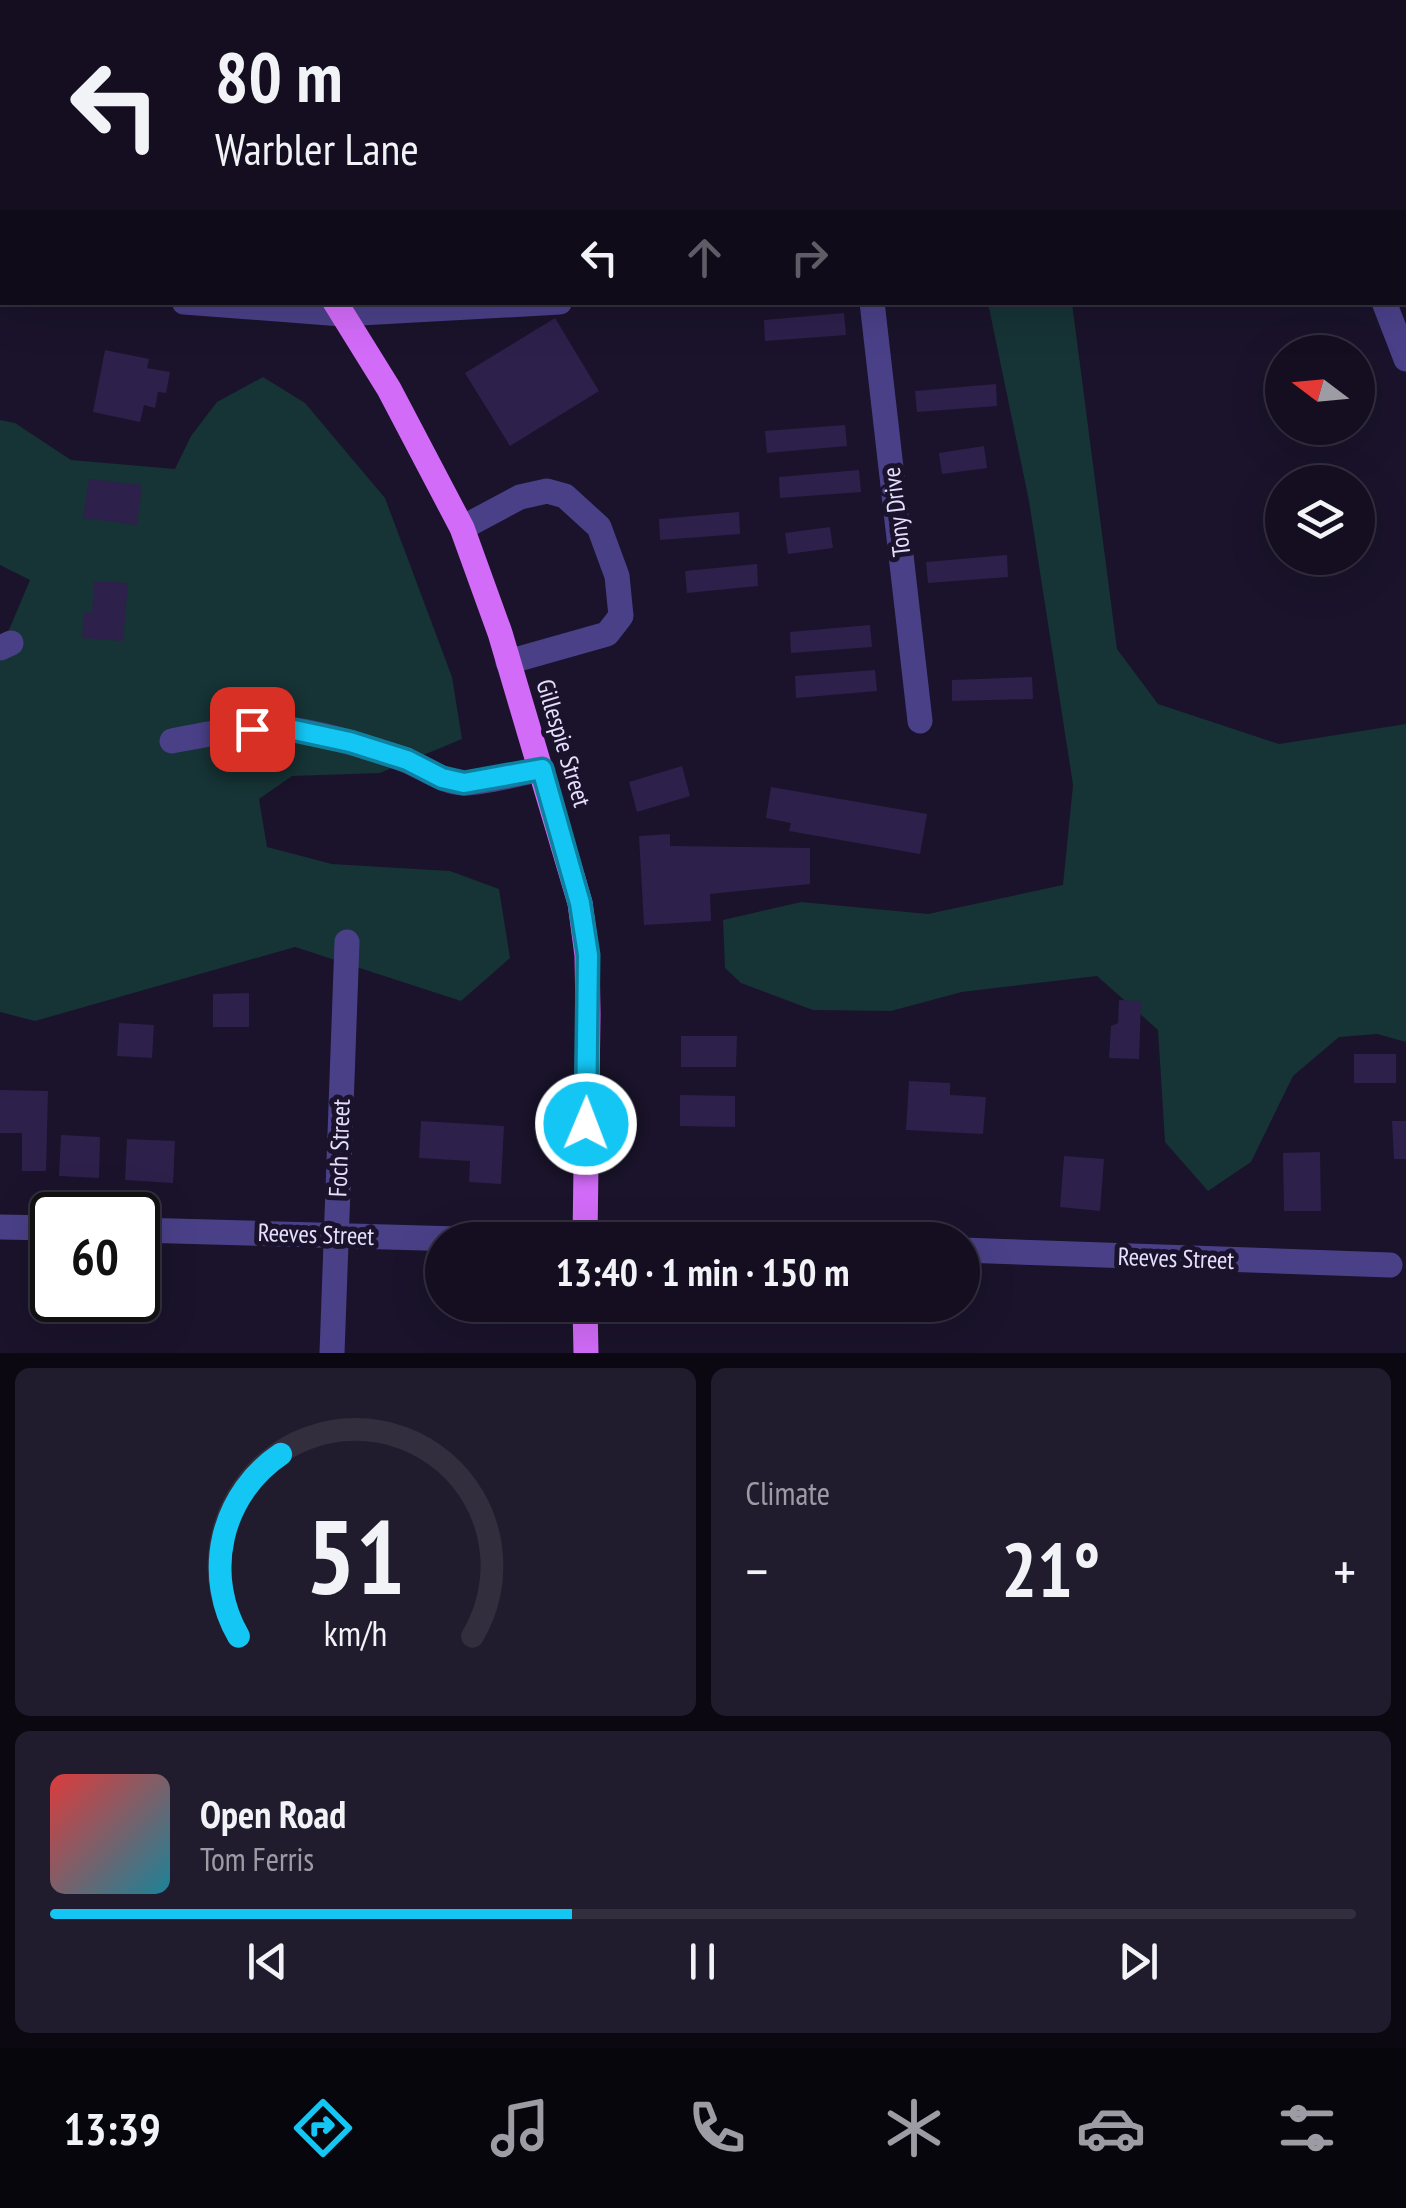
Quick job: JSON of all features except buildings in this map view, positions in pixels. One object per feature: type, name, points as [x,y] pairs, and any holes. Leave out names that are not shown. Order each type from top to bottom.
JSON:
[{"type":"main road","name":"Gillespie Street","points":[[339,308],[389,389],[462,528],[542,769],[580,903],[588,955],[585,1222]]},
{"type":"main road","points":[[586,1322],[586,1353]]},
{"type":"street","points":[[262,305],[450,305]]},
{"type":"street","name":"Tony Drive","points":[[872,305],[920,720]]},
{"type":"street","points":[[1385,305],[1406,359]]},
{"type":"street","points":[[462,528],[520,497],[546,491],[565,496],[599,527],[617,576],[621,616],[606,634],[508,662]]},
{"type":"street","points":[[172,741],[215,732],[294,730],[350,742],[464,783],[542,769]]},
{"type":"street","name":"Foch Street","points":[[332,1353],[347,942]]},
{"type":"street","points":[[0,1227],[30,1228]]},
{"type":"street","name":"Reeves Street","points":[[160,1230],[425,1237]]},
{"type":"street","name":"Reeves Street","points":[[980,1251],[1390,1265]]},
{"type":"green space","points":[[988,305],[1072,305],[1117,649],[1158,704],[1279,744],[1406,724],[1406,1042],[1377,1034],[1339,1037],[1293,1076],[1251,1162],[1208,1191],[1165,1142],[1158,1030],[1097,976],[962,992],[891,1011],[813,1010],[741,983],[725,968],[723,920],[801,902],[928,914],[1063,885],[1073,785],[1029,501]]},
{"type":"green space","points":[[263,377],[305,403],[385,498],[452,677],[462,739],[380,773],[292,776],[259,799],[267,847],[332,864],[450,871],[499,889],[510,958],[461,1001],[295,947],[35,1021],[0,1012],[0,651],[30,580],[0,565],[0,420],[15,423],[71,460],[175,469],[191,436],[217,402]]},
{"type":"route","points":[[252,729],[294,730],[350,742],[464,783],[542,769],[580,903],[588,955],[586,1124]]}]
